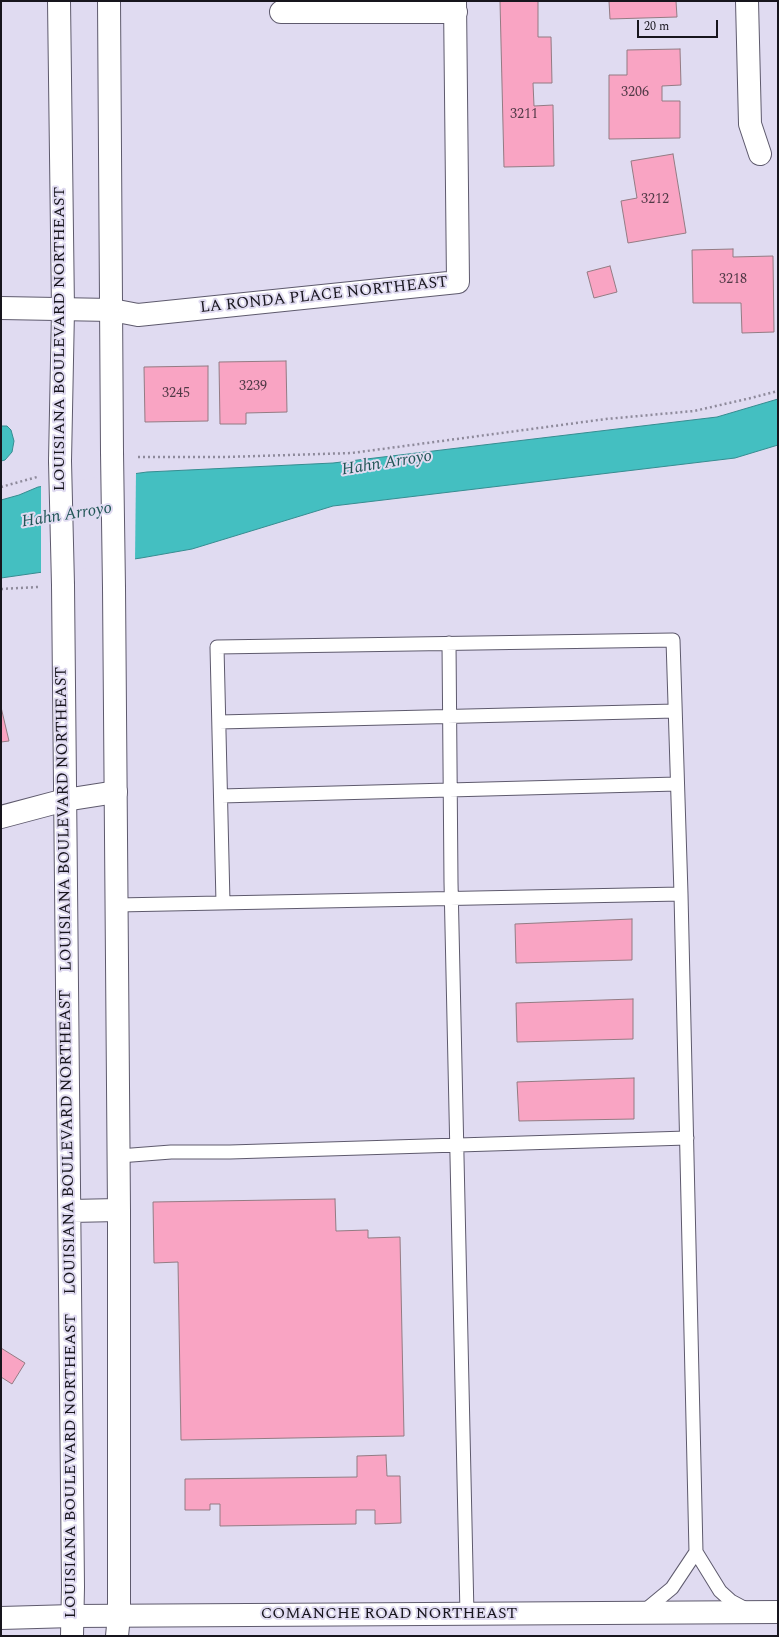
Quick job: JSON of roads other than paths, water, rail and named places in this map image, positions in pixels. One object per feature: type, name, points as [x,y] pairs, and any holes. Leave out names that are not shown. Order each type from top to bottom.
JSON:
[{"type":"main road","name":"LOUISIANA BOULEVARD NORTHEAST","points":[[59,1],[63,310],[60,461],[63,585],[70,1211],[73,1626]]},
{"type":"main road","points":[[109,1],[119,1156],[118,1626]]},
{"type":"main road","points":[[747,1],[750,124],[760,154]]},
{"type":"main road","name":"LA RONDA PLACE NORTHEAST","points":[[112,310],[138,315],[458,282],[456,6],[281,12]]},
{"type":"main road","points":[[1,308],[112,310]]},
{"type":"main road","points":[[1,817],[65,800],[116,792]]},
{"type":"main road","points":[[70,1211],[119,1210]]},
{"type":"main road","name":"COMANCHE ROAD NORTHEAST","points":[[1,1618],[73,1626],[118,1626],[467,1615],[778,1612]]},
{"type":"lane","points":[[223,903],[217,647],[674,640],[696,1552],[720,1591],[731,1601],[752,1612]]},
{"type":"lane","points":[[449,643],[456,1144],[467,1615]]},
{"type":"lane","points":[[219,722],[675,711]]},
{"type":"lane","points":[[221,796],[677,784]]},
{"type":"lane","points":[[117,905],[681,894]]},
{"type":"lane","points":[[119,1156],[171,1152],[230,1152],[686,1138]]},
{"type":"lane","points":[[642,1613],[672,1588],[696,1552]]},
{"type":"water","name":"Hahn Arroyo","points":[[778,399],[778,445],[735,458],[333,506],[192,549],[141,558],[1,578],[1,500],[19,495],[38,487],[147,472],[333,463],[717,417]]},
{"type":"water","points":[[1,426],[7,426],[11,430],[14,441],[12,452],[5,460],[1,461]]}]
